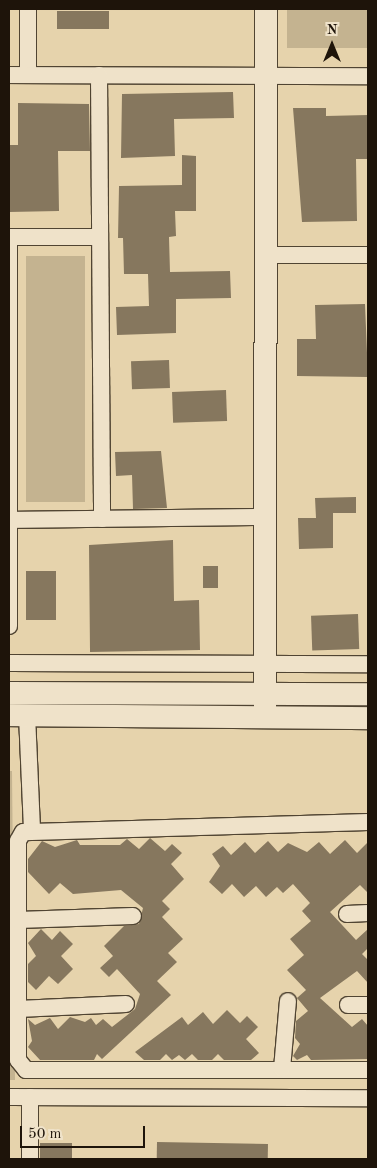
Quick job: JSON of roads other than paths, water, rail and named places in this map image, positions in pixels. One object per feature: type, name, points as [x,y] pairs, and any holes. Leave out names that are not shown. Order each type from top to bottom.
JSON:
[{"type":"street","points":[[28,9],[28,75]]},
{"type":"street","points":[[265,717],[267,690],[268,517],[266,9]]},
{"type":"street","points":[[9,75],[368,76]]},
{"type":"street","points":[[99,75],[102,519]]},
{"type":"street","points":[[9,626],[11,520],[9,237],[100,237]]},
{"type":"street","points":[[267,256],[368,255]]},
{"type":"street","points":[[11,520],[268,517]]},
{"type":"street","points":[[9,663],[368,664]]},
{"type":"street","points":[[9,693],[267,690],[368,694]]},
{"type":"street","points":[[32,829],[18,715],[368,718]]},
{"type":"street","points":[[368,822],[32,829],[18,838],[18,1060],[26,1070],[282,1068],[368,1070]]},
{"type":"street","points":[[347,914],[368,913]]},
{"type":"street","points":[[18,920],[133,916]]},
{"type":"street","points":[[282,1068],[288,1001]]},
{"type":"street","points":[[18,1009],[126,1004]]},
{"type":"street","points":[[348,1005],[368,1005]]},
{"type":"street","points":[[9,1097],[368,1098]]},
{"type":"street","points":[[30,1097],[30,1159]]}]
